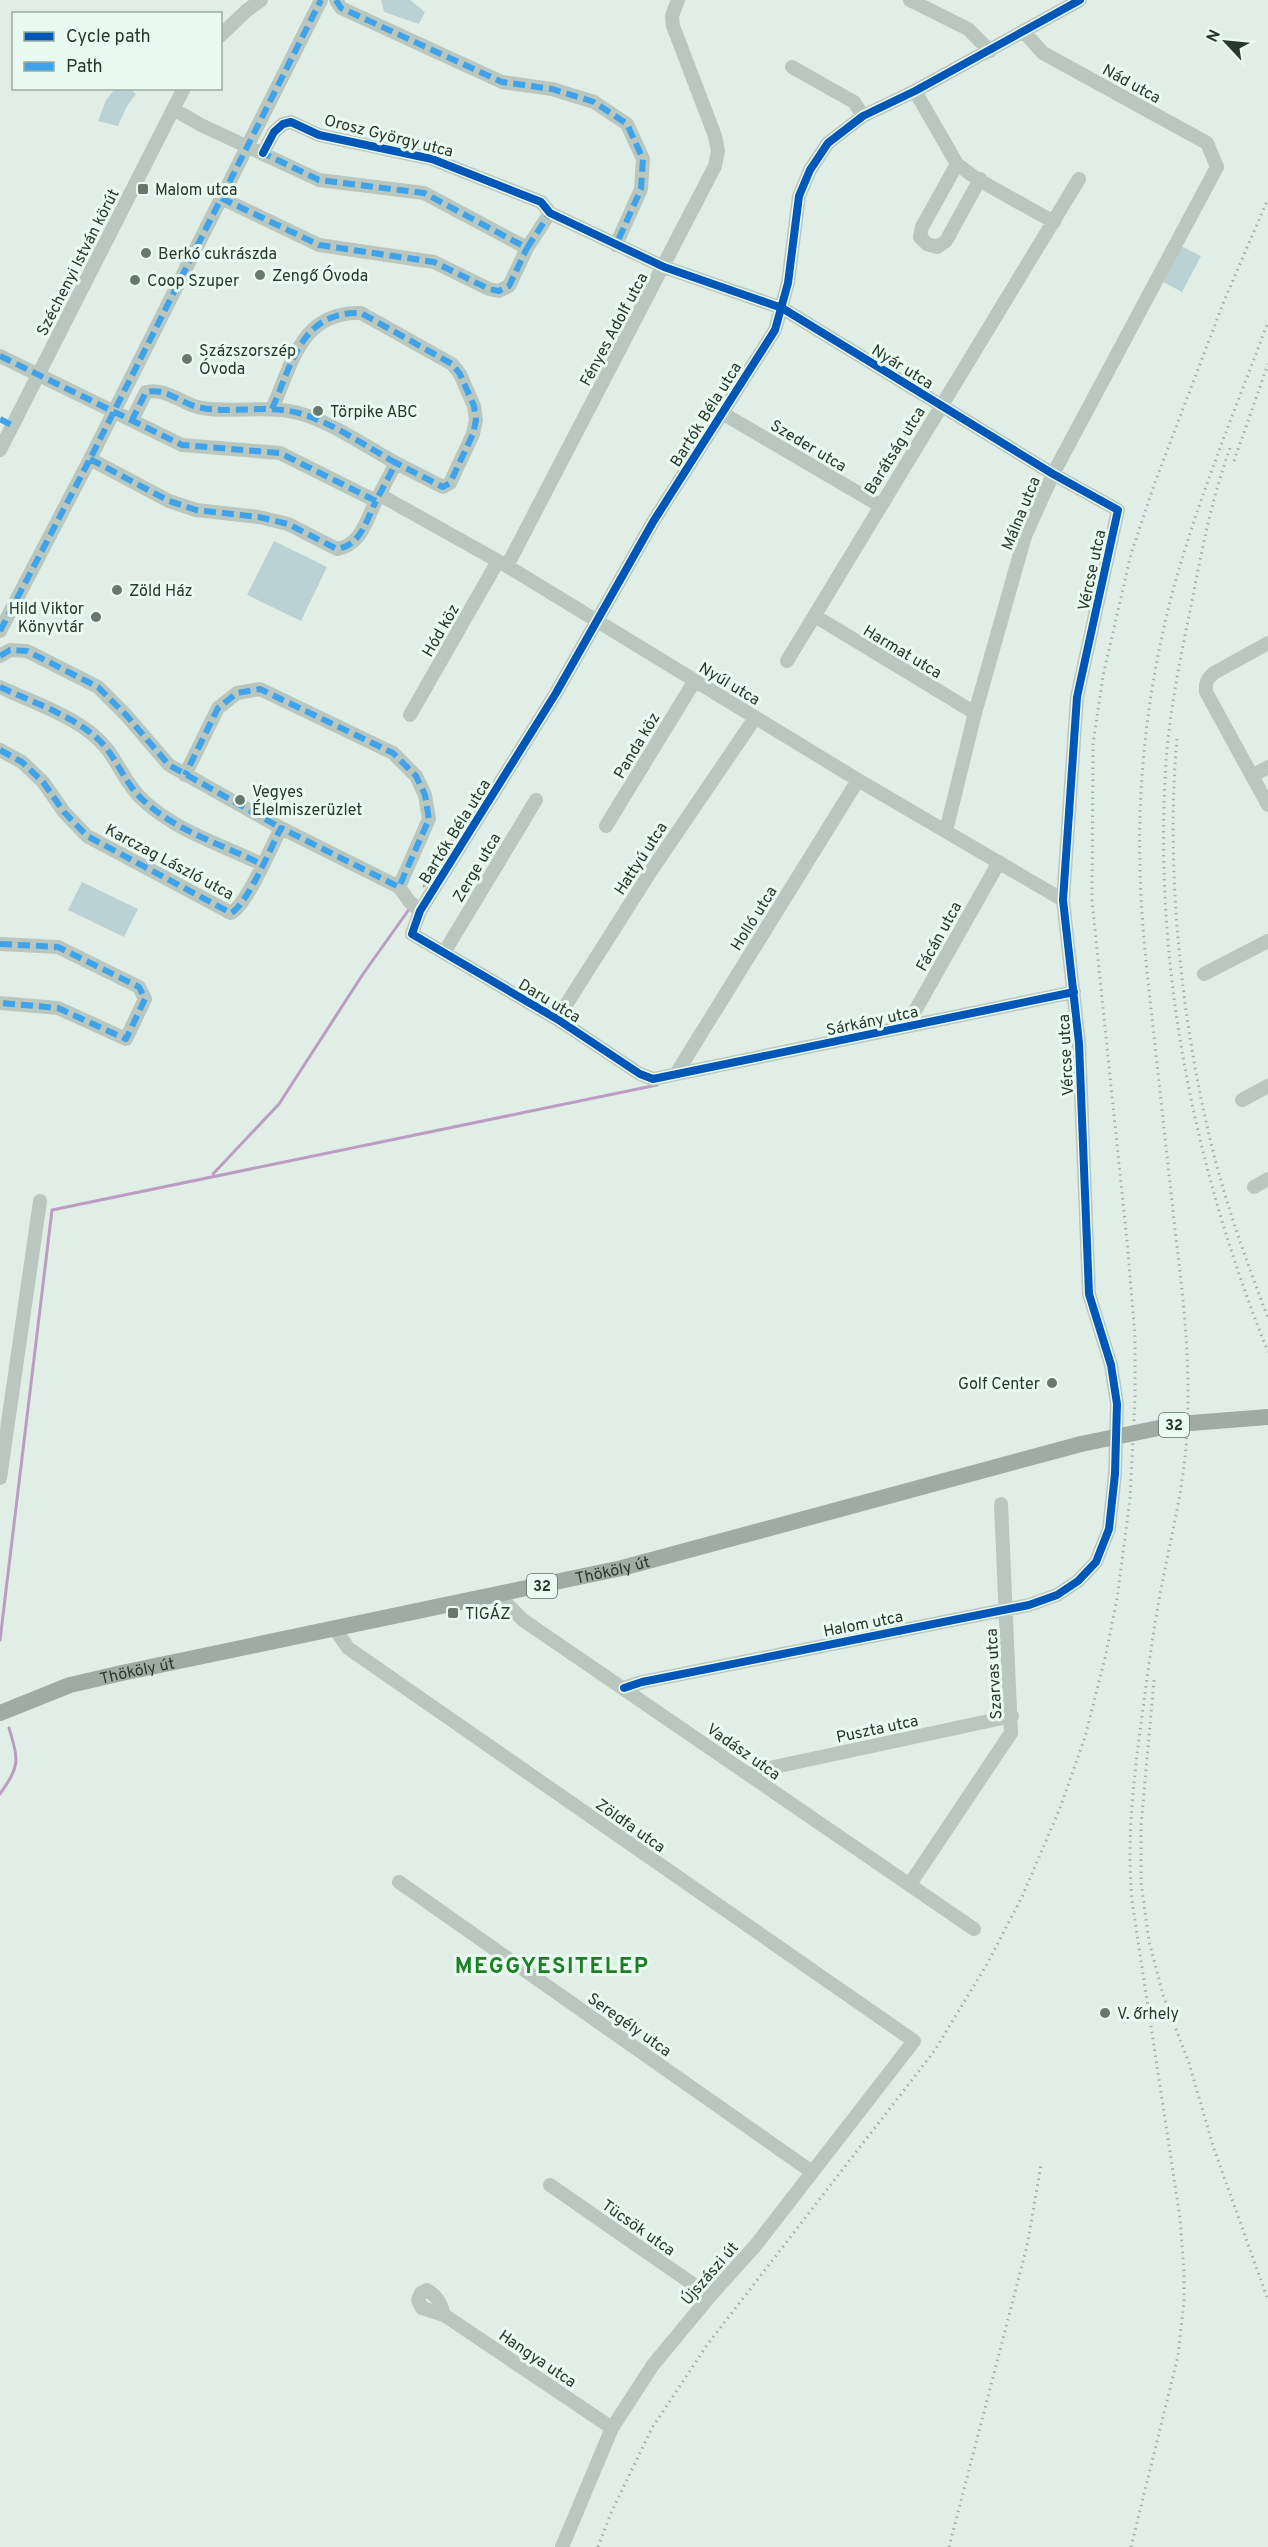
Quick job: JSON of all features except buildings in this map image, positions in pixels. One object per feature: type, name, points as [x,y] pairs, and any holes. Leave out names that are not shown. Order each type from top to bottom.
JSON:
[{"type":"main road","name":"Thököly út","points":[[0,1713],[70,1685],[122,1672],[622,1568],[1081,1444],[1178,1424],[1268,1417]]},
{"type":"street","points":[[222,34],[261,0]]},
{"type":"street","points":[[0,631],[90,459],[321,0]]},
{"type":"street","points":[[336,0],[341,8],[502,82],[552,89],[594,102],[627,124],[643,159],[641,189],[616,245]]},
{"type":"street","name":"Fényes Adolf utca","points":[[502,564],[664,267],[715,166],[718,152],[715,136],[674,32],[672,16],[678,0]]},
{"type":"street","points":[[910,0],[968,29],[990,51]]},
{"type":"street","name":"Bartók Béla utca","points":[[412,934],[420,911],[556,693],[653,522],[775,330],[788,283],[799,196],[810,170],[828,143],[863,116],[990,51],[1080,0]]},
{"type":"street","name":"Nád utca","points":[[1024,32],[1043,53],[1207,143],[1217,167]]},
{"type":"street","points":[[792,67],[854,102],[863,116]]},
{"type":"street","name":"Széchenyi István körút","points":[[0,450],[6,422],[38,375],[183,90]]},
{"type":"street","points":[[915,91],[957,164],[977,179],[1054,222]]},
{"type":"street","points":[[173,109],[319,180],[424,193],[527,248]]},
{"type":"street","name":"Orosz György utca","points":[[263,153],[274,132],[283,124],[291,122],[319,135],[432,159],[541,202],[550,213],[664,267]]},
{"type":"street","points":[[957,164],[922,227],[920,237],[927,244],[937,247],[946,241],[980,179]]},
{"type":"street","name":"Málna utca","points":[[946,831],[975,713],[1025,536],[1053,474],[1217,167]]},
{"type":"street","name":"Barátság utca","points":[[787,661],[879,505],[1079,179]]},
{"type":"street","points":[[221,198],[319,245],[434,262],[489,289],[499,291],[509,286],[527,248],[550,213]]},
{"type":"street","name":"Nyár utca","points":[[664,267],[782,308],[1053,474],[1118,510]]},
{"type":"street","points":[[132,420],[146,393],[156,390],[201,408],[292,411],[323,423],[443,487],[450,483],[473,434],[476,420],[474,406],[460,374],[452,364],[361,312],[345,312],[329,317],[308,332],[272,409]]},
{"type":"street","points":[[0,356],[38,375]]},
{"type":"street","name":"Nyúl utca","points":[[38,375],[182,445],[280,453],[378,498],[502,564],[694,682],[1063,900]]},
{"type":"street","name":"Szeder utca","points":[[722,413],[879,505]]},
{"type":"street","points":[[90,459],[169,501],[196,510],[259,517],[288,524],[337,549],[352,543],[360,536],[396,463]]},
{"type":"street","name":"Vércse utca","points":[[1096,1562],[1109,1529],[1117,1404],[1111,1365],[1089,1294],[1079,1043],[1063,900],[1077,697],[1118,510]]},
{"type":"street","name":"Hód köz","points":[[410,715],[502,564]]},
{"type":"street","name":"Harmat utca","points":[[815,616],[975,713]]},
{"type":"street","points":[[1268,643],[1214,673],[1208,679],[1206,692],[1268,805]]},
{"type":"street","points":[[0,656],[10,650],[27,651],[98,687],[126,715],[169,765],[281,828],[399,887],[420,911]]},
{"type":"street","name":"Panda köz","points":[[606,826],[694,682]]},
{"type":"street","points":[[0,687],[88,729],[107,749],[128,784],[144,802],[170,821],[261,864]]},
{"type":"street","points":[[185,775],[218,708],[237,693],[260,689],[393,753],[416,777],[425,795],[429,819],[399,887]]},
{"type":"street","name":"Hattyú utca","points":[[557,1019],[651,871],[756,718]]},
{"type":"street","name":"Karczag László utca","points":[[0,750],[22,762],[43,782],[64,812],[87,836],[231,913],[238,910],[248,894],[281,828]]},
{"type":"street","points":[[1252,776],[1268,767]]},
{"type":"street","name":"Holló utca","points":[[676,1074],[858,780]]},
{"type":"street","name":"Zerge utca","points":[[445,951],[536,800]]},
{"type":"street","name":"Fácán utca","points":[[906,1027],[999,862]]},
{"type":"street","name":"Daru utca","points":[[412,934],[445,951],[557,1019],[640,1074],[653,1079],[676,1074]]},
{"type":"street","points":[[1204,974],[1268,941]]},
{"type":"street","points":[[0,944],[58,947],[139,987],[145,999],[126,1039],[58,1008],[0,1003]]},
{"type":"street","name":"Sárkány utca","points":[[676,1074],[1074,992]]},
{"type":"street","points":[[1242,1100],[1268,1086]]},
{"type":"street","points":[[1254,1187],[1268,1179]]},
{"type":"street","points":[[0,1478],[3,1424],[40,1202]]},
{"type":"street","name":"Szarvas utca","points":[[910,1884],[1011,1733],[1001,1504]]},
{"type":"street","name":"Halom utca","points":[[624,1688],[642,1682],[1029,1605],[1057,1595],[1078,1581],[1096,1562]]},
{"type":"street","name":"Vadász utca","points":[[498,1595],[523,1620],[974,1929]]},
{"type":"street","name":"Zöldfa utca","points":[[335,1629],[348,1648],[914,2041]]},
{"type":"street","name":"Puszta utca","points":[[750,1775],[760,1770],[1012,1716]]},
{"type":"street","name":"Seregély utca","points":[[399,1882],[812,2172]]},
{"type":"street","name":"Újszászi út","points":[[562,2547],[612,2428],[653,2365],[755,2246],[914,2041]]},
{"type":"street","name":"Tücsök utca","points":[[550,2185],[710,2296]]},
{"type":"street","name":"Hangya utca","points":[[444,2315],[612,2428]]},
{"type":"shaded area","points":[[381,0],[410,0],[425,12],[419,24],[384,12]]},
{"type":"shaded area","points":[[114,90],[131,90],[136,94],[127,106],[118,126],[98,121],[106,100]]},
{"type":"shaded area","points":[[1181,246],[1201,256],[1182,292],[1163,282]]},
{"type":"shaded area","points":[[274,541],[327,567],[301,621],[247,595]]},
{"type":"shaded area","points":[[82,882],[138,909],[124,937],[68,910]]},
{"type":"waterway","points":[[424,886],[476,803]]},
{"type":"waterway","points":[[213,1174],[279,1104],[363,974],[410,908]]},
{"type":"waterway","points":[[0,1640],[52,1210],[657,1085]]},
{"type":"waterway","points":[[0,1794],[16,1763],[9,1728]]},
{"type":"railway","points":[[598,2547],[611,2513],[652,2428],[707,2345],[935,2050],[987,1964],[1022,1897],[1060,1808],[1085,1737],[1117,1599],[1130,1499],[1135,1398],[1135,1337],[1128,1251],[1092,901],[1093,744],[1103,676],[1131,554],[1154,485],[1224,301],[1268,199]]},
{"type":"railway","points":[[1131,2547],[1178,2356],[1184,2301],[1180,2218],[1130,1876],[1132,1801],[1137,1751],[1156,1617],[1184,1470],[1188,1405],[1183,1304],[1143,931],[1140,868],[1141,787],[1149,707],[1174,588],[1204,492],[1268,322]]},
{"type":"railway","points":[[1234,461],[1268,364]]},
{"type":"railway","points":[[1230,448],[1204,543],[1170,722],[1166,762],[1164,838],[1166,913],[1173,988],[1184,1063],[1199,1136],[1219,1209],[1268,1352]]},
{"type":"railway","points":[[1177,739],[1173,842],[1175,896],[1185,1005],[1193,1058],[1220,1179],[1268,1318]]},
{"type":"railway","points":[[1154,1680],[1141,1826],[1141,1882],[1149,1941],[1163,1995],[1189,2063],[1213,2146],[1268,2300]]},
{"type":"railway","points":[[949,2547],[1027,2246],[1041,2165]]},
{"type":"marked path","points":[[0,631],[90,459],[321,0]]},
{"type":"marked path","points":[[336,0],[341,8],[502,82],[552,89],[594,102],[627,124],[643,159],[641,189],[616,245]]},
{"type":"marked path","points":[[265,150],[263,153],[319,180],[424,193],[527,248],[550,213]]},
{"type":"marked path","points":[[221,198],[319,245],[434,262],[489,289],[499,291],[509,286],[527,248]]},
{"type":"marked path","points":[[272,409],[293,358],[312,331],[325,321],[341,315],[361,313],[452,364],[460,374],[474,406],[476,420],[473,434],[450,483],[443,487],[396,463]]},
{"type":"marked path","points":[[0,356],[182,445],[280,453],[376,501],[396,463],[330,425],[289,411],[202,408],[168,394],[154,391],[146,392],[132,420]]},
{"type":"marked path","points":[[0,419],[13,426]]},
{"type":"marked path","points":[[90,459],[169,501],[196,510],[259,517],[288,524],[337,549],[352,543],[362,531],[376,501]]},
{"type":"marked path","points":[[0,656],[10,650],[27,651],[98,687],[126,715],[169,765],[281,828]]},
{"type":"marked path","points":[[0,687],[72,720],[97,738],[138,795],[170,821],[261,864]]},
{"type":"marked path","points":[[0,750],[22,762],[43,782],[64,812],[87,836],[231,913],[251,888],[281,828],[399,887],[429,819],[425,795],[416,776],[393,753],[260,689],[237,693],[218,708],[185,775]]},
{"type":"marked path","points":[[0,944],[58,947],[139,987],[145,999],[126,1039],[58,1008],[0,1003]]},
{"type":"cycle path","points":[[1074,992],[653,1079],[640,1074],[557,1019],[412,934],[420,911],[556,693],[653,522],[775,330],[788,283],[799,196],[810,170],[828,143],[863,116],[915,91],[1080,0]]},
{"type":"cycle path","points":[[263,153],[274,132],[283,124],[291,122],[319,135],[432,159],[541,202],[550,213],[664,267],[782,308],[1053,474],[1118,510],[1077,697],[1063,900],[1079,1043],[1089,1294],[1111,1365],[1117,1404],[1115,1474],[1109,1529],[1096,1562],[1078,1581],[1057,1595],[1029,1605],[642,1682],[624,1688]]},
{"type":"place","name":"Malom utca","points":[[143,189]]},
{"type":"place","name":"Berkó cukrászda","points":[[146,253]]},
{"type":"place","name":"Zengő Óvoda","points":[[260,275]]},
{"type":"place","name":"Coop Szuper","points":[[135,280]]},
{"type":"place","name":"Százszorszép Óvoda","points":[[187,359]]},
{"type":"place","name":"Törpike ABC","points":[[318,411]]},
{"type":"place","name":"Zöld Ház","points":[[117,590]]},
{"type":"place","name":"Hild Viktor Könyvtár","points":[[96,617]]},
{"type":"place","name":"Vegyes Élelmiszerüzlet","points":[[240,800]]},
{"type":"place","name":"Golf Center","points":[[1052,1383]]},
{"type":"place","name":"TIGÁZ","points":[[453,1613]]},
{"type":"place","name":"V. őrhely","points":[[1105,2013]]},
{"type":"district","name":"MEGGYESITELEP","points":[[552,1965]]}]
